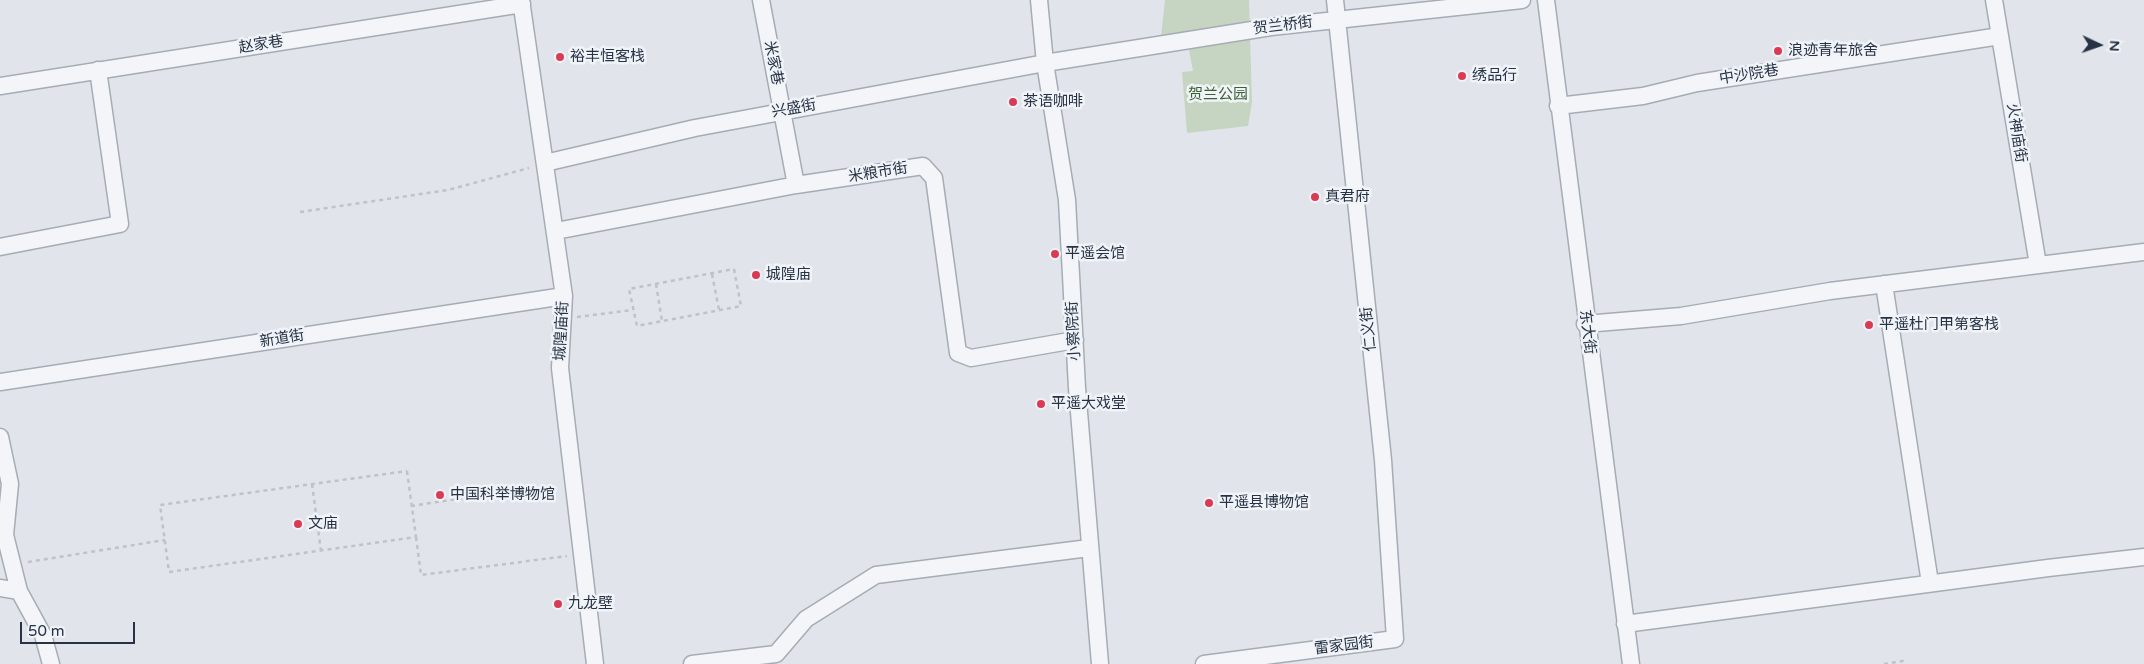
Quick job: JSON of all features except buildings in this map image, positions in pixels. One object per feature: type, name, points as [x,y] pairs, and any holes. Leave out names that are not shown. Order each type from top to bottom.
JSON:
[{"type":"street","name":"米家巷","points":[[761,0],[796,185]]},
{"type":"street","name":"小察院街","points":[[1039,0],[1045,63],[1067,200],[1089,548],[1100,664]]},
{"type":"street","name":"仁义街","points":[[1335,0],[1383,460],[1395,639]]},
{"type":"street","name":"贺兰桥街","points":[[1045,63],[1271,27],[1522,0]]},
{"type":"street","name":"东大街","points":[[1546,0],[1558,106],[1631,664]]},
{"type":"street","name":"火神庙街","points":[[1994,0],[2038,265]]},
{"type":"street","name":"赵家巷","points":[[0,86],[521,2]]},
{"type":"street","name":"城隍庙街","points":[[521,2],[564,296],[560,368],[595,664]]},
{"type":"street","name":"中沙院巷","points":[[1558,106],[1643,96],[1697,83],[2000,36]]},
{"type":"street","name":"兴盛街","points":[[545,163],[695,128],[1045,63]]},
{"type":"street","points":[[0,247],[120,224],[98,70]]},
{"type":"street","name":"米粮市街","points":[[556,232],[796,185],[923,166],[934,178],[958,353],[970,358],[1075,340]]},
{"type":"street","points":[[1586,324],[1681,316],[1884,284],[2144,252]]},
{"type":"street","points":[[1884,284],[1930,583]]},
{"type":"street","name":"新道街","points":[[0,382],[564,296]]},
{"type":"street","points":[[0,437],[10,484],[2,537],[19,591],[43,635],[51,664]]},
{"type":"street","points":[[692,664],[776,654],[806,619],[876,575],[1089,548]]},
{"type":"street","points":[[1626,624],[1930,583],[2144,557]]},
{"type":"street","points":[[0,588],[19,591]]},
{"type":"street","name":"雷家园街","points":[[1204,664],[1284,659],[1395,639]]},
{"type":"path","points":[[300,212],[448,190],[545,163]]},
{"type":"path","points":[[734,270],[741,306],[636,326],[630,290],[656,284],[734,270]]},
{"type":"path","points":[[712,274],[719,310]]},
{"type":"path","points":[[656,284],[662,321]]},
{"type":"path","points":[[563,319],[634,310]]},
{"type":"path","points":[[416,538],[169,572],[160,505],[407,471],[412,506],[416,538],[420,575],[582,554]]},
{"type":"path","points":[[312,484],[321,551]]},
{"type":"path","points":[[412,506],[529,488]]},
{"type":"path","points":[[12,565],[165,540]]},
{"type":"path","points":[[1884,664],[1903,661],[1904,664]]},
{"type":"green space","name":"贺兰公园","points":[[1165,0],[1249,0],[1252,102],[1248,126],[1187,133],[1182,72],[1193,71],[1186,34],[1161,36]]},
{"type":"place","name":"浪迹青年旅舍","points":[[1778,51]]},
{"type":"place","name":"裕丰恒客栈","points":[[560,57]]},
{"type":"place","name":"绣品行","points":[[1462,76]]},
{"type":"place","name":"茶语咖啡","points":[[1013,102]]},
{"type":"place","name":"真君府","points":[[1315,197]]},
{"type":"place","name":"平遥会馆","points":[[1055,254]]},
{"type":"place","name":"城隍庙","points":[[756,275]]},
{"type":"place","name":"平遥杜门甲第客栈","points":[[1869,325]]},
{"type":"place","name":"平遥大戏堂","points":[[1041,404]]},
{"type":"place","name":"中国科举博物馆","points":[[440,495]]},
{"type":"place","name":"平遥县博物馆","points":[[1209,503]]},
{"type":"place","name":"文庙","points":[[298,524]]},
{"type":"place","name":"九龙壁","points":[[558,604]]}]
